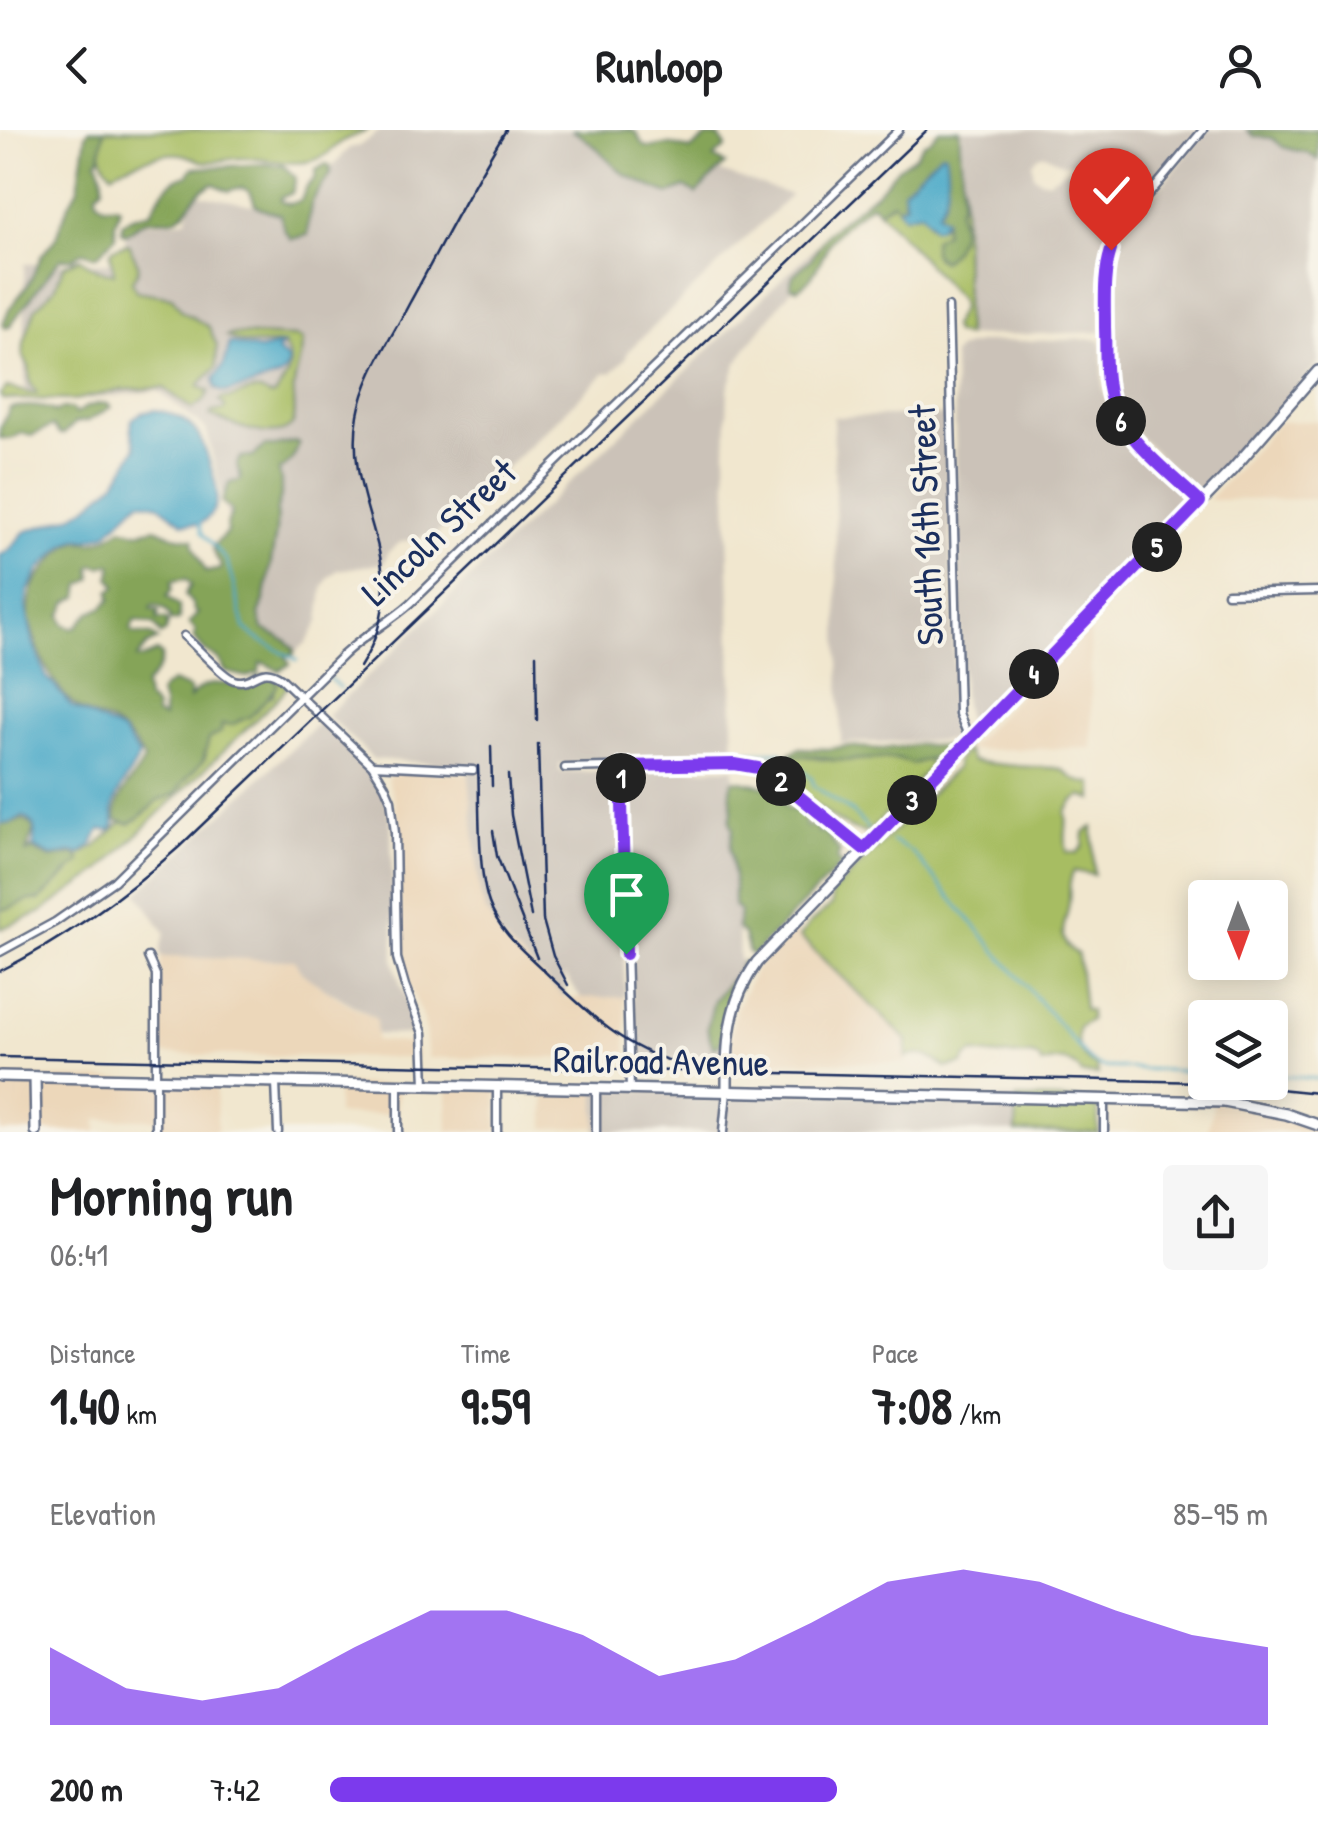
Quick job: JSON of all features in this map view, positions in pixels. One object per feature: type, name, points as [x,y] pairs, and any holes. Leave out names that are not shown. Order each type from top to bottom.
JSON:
[{"type":"main road","points":[[727,1092],[733,1008],[744,982],[767,950],[1200,502],[1318,371]]},
{"type":"main road","name":"Railroad Avenue","points":[[0,1076],[1224,1102],[1286,1114],[1318,1125]]},
{"type":"main road","points":[[35,1077],[36,1132]]},
{"type":"street","name":"Lincoln Street","points":[[0,952],[55,922],[114,881],[354,644],[394,619],[411,603],[899,130]]},
{"type":"street","points":[[1200,502],[1130,434],[1110,396],[1105,272],[1114,241],[1128,218],[1203,130]]},
{"type":"street","name":"South 16th Street","points":[[948,307],[959,714],[970,740]]},
{"type":"street","points":[[1226,593],[1318,591]]},
{"type":"street","points":[[184,636],[218,670],[234,680],[273,672],[372,765],[386,786],[394,815],[397,958],[423,1033],[425,1086]]},
{"type":"street","points":[[564,768],[735,764],[758,768],[779,780],[864,849]]},
{"type":"street","points":[[372,765],[473,770]]},
{"type":"street","points":[[621,766],[630,1091]]},
{"type":"street","points":[[148,957],[156,975],[156,1132]]},
{"type":"street","points":[[276,1082],[278,1132]]},
{"type":"street","points":[[398,1086],[398,1132]]},
{"type":"street","points":[[497,1088],[498,1132]]},
{"type":"street","points":[[596,1090],[596,1132]]},
{"type":"street","points":[[723,1132],[727,1092]]},
{"type":"street","points":[[1104,1100],[1104,1132]]},
{"type":"shaded area","points":[[381,130],[592,130],[791,195],[627,352],[611,373],[605,373],[437,534],[401,542],[388,552],[384,563],[338,570],[328,578],[319,622],[297,651],[279,646],[255,630],[206,429],[158,391],[80,400],[25,401],[24,264],[126,262],[125,225],[186,220],[197,194],[292,213],[349,148],[359,146]]},
{"type":"shaded area","points":[[962,130],[1198,130],[1155,179],[1108,163],[1062,163],[1045,154],[1032,163],[1034,176],[1043,181],[1066,170],[1101,170],[1124,175],[1141,186],[1141,198],[1117,227],[1104,257],[1101,332],[966,336]]},
{"type":"shaded area","points":[[1208,130],[1318,130],[1318,363],[1249,444],[1201,490],[1193,488],[1137,434],[1117,403],[1109,353],[1108,275],[1125,229]]},
{"type":"shaded area","points":[[828,235],[828,243],[749,344],[728,389],[726,452],[734,760],[559,764],[560,772],[606,771],[617,781],[625,997],[581,998],[565,974],[565,998],[503,939],[485,910],[468,766],[373,759],[327,715]]},
{"type":"shaded area","points":[[1099,339],[1103,388],[1113,416],[1129,440],[1187,498],[1188,506],[974,724],[966,717],[963,696],[953,355],[958,349],[980,342]]},
{"type":"shaded area","points":[[946,415],[959,740],[841,743],[833,417]]},
{"type":"shaded area","points":[[1318,421],[1318,499],[1208,500],[1280,422]]},
{"type":"shaded area","points":[[1090,622],[1092,748],[966,750]]},
{"type":"shaded area","points":[[321,721],[367,766],[386,800],[391,825],[394,963],[413,1014],[413,1035],[376,1034],[376,1019],[311,980],[294,960],[161,957],[165,933],[138,893]]},
{"type":"shaded area","points":[[734,768],[739,961],[754,961],[732,1001],[723,1060],[634,1058],[626,777],[635,770]]},
{"type":"shaded area","points":[[402,771],[470,774],[480,893],[503,939],[565,998],[625,997],[627,1058],[428,1058],[424,1020],[402,958],[398,819],[387,780]]},
{"type":"shaded area","points":[[792,929],[907,1040],[906,1063],[733,1060],[736,1009],[756,969]]},
{"type":"shaded area","points":[[161,957],[294,960],[311,980],[376,1019],[376,1040],[415,1044],[417,1058],[160,1054]]},
{"type":"shaded area","points":[[0,1076],[216,1081],[217,1132],[156,1132],[156,1119],[97,1119],[97,1132],[0,1132]]},
{"type":"shaded area","points":[[337,1084],[398,1085],[398,1114],[337,1115]]},
{"type":"shaded area","points":[[447,1087],[497,1088],[497,1132],[448,1132]]},
{"type":"shaded area","points":[[545,1089],[596,1090],[596,1127],[545,1128]]},
{"type":"shaded area","points":[[596,1090],[1017,1098],[1016,1132],[596,1132]]},
{"type":"shaded area","points":[[1214,1101],[1318,1125],[1318,1132],[1208,1132]]},
{"type":"green space","points":[[89,130],[104,130],[97,160],[103,187],[96,193],[103,206],[120,208],[116,236],[95,256],[82,252],[60,259],[5,328],[9,309],[55,239],[78,188]]},
{"type":"green space","points":[[104,130],[367,130],[313,161],[245,158],[207,162],[167,154],[112,173],[102,158]]},
{"type":"green space","points":[[571,130],[629,130],[637,133],[648,147],[673,145],[690,150],[707,137],[719,137],[726,147],[714,158],[725,164],[696,194],[685,187],[669,194],[622,173]]},
{"type":"green space","points":[[939,130],[960,130],[961,226],[958,242],[950,254],[942,261],[933,253],[933,239],[944,233],[945,219],[937,213],[947,184],[946,164],[930,163],[903,190],[905,206],[892,202],[879,211],[871,204],[832,239],[809,280],[797,289],[790,286],[793,275],[811,259],[828,232],[880,189]]},
{"type":"green space","points":[[1247,130],[1318,130],[1318,160],[1283,147],[1272,138],[1254,136]]},
{"type":"green space","points":[[326,164],[330,166],[331,174],[312,202],[308,235],[291,239],[280,214],[257,206],[247,190],[229,191],[214,184],[201,191],[178,217],[145,221],[128,233],[122,232],[122,223],[151,212],[165,189],[188,175],[192,168],[284,166],[296,178],[292,193],[281,198],[289,204],[301,200],[316,170]]},
{"type":"green space","points":[[963,183],[966,336],[954,333],[952,327],[961,308],[959,299],[879,211],[894,202],[906,216],[919,211],[929,225],[938,228],[944,223],[935,257],[942,261],[961,220],[958,211]]},
{"type":"green space","points":[[126,244],[139,266],[132,281],[136,291],[172,297],[182,311],[209,327],[217,346],[216,368],[198,386],[209,391],[204,401],[192,409],[164,388],[122,390],[74,400],[2,399],[0,394],[7,387],[37,393],[30,383],[29,367],[23,356],[24,342],[35,309],[55,288],[64,265],[80,258],[101,271],[114,273],[110,253]]},
{"type":"green space","points":[[227,336],[303,340],[294,386],[294,421],[285,430],[251,430],[210,415],[224,410],[219,401],[222,398],[251,391],[275,395],[289,371],[283,344],[247,343]]},
{"type":"green space","points":[[100,403],[111,407],[88,421],[75,423],[64,434],[53,426],[31,436],[22,433],[11,439],[0,438],[0,428],[10,408],[34,406],[56,412],[71,409],[76,414]]},
{"type":"green space","points":[[299,443],[292,459],[279,470],[281,497],[259,615],[263,629],[294,648],[294,654],[286,656],[290,664],[279,671],[260,663],[259,673],[247,677],[226,672],[219,660],[194,638],[196,631],[189,623],[198,613],[185,595],[191,585],[186,579],[172,581],[167,596],[179,606],[179,620],[171,621],[169,614],[152,605],[151,609],[159,611],[157,619],[168,622],[166,632],[161,635],[154,625],[135,620],[131,629],[158,640],[147,645],[137,658],[157,652],[162,655],[156,672],[145,685],[156,715],[163,718],[159,694],[172,682],[190,689],[190,698],[209,685],[248,688],[257,678],[270,674],[277,687],[250,717],[233,725],[222,724],[221,732],[209,739],[203,761],[176,794],[156,801],[130,824],[116,820],[117,804],[144,760],[124,733],[79,709],[53,680],[29,621],[33,588],[71,543],[100,540],[122,528],[136,532],[156,528],[193,539],[206,572],[221,569],[213,546],[227,532],[231,510],[222,502],[229,483],[241,480],[238,460],[253,457],[264,446]],"holes":[[[112,565],[110,577],[116,586],[110,591],[111,599],[76,627],[64,624],[61,616],[68,602],[79,597],[81,585],[92,579],[91,567]]]},
{"type":"green space","points":[[273,675],[288,686],[279,697],[100,871],[40,913],[0,929],[0,910],[24,903],[47,889],[79,863],[77,857],[122,822],[130,824],[156,801],[174,795],[205,758],[208,740],[222,724],[246,718],[273,695],[277,684]]},
{"type":"green space","points":[[920,744],[946,747],[947,753],[912,764],[895,759],[795,757],[790,753],[800,748],[882,749]]},
{"type":"green space","points":[[966,750],[972,761],[1059,769],[1078,781],[1093,783],[1093,800],[1081,796],[1066,812],[1067,852],[1077,853],[1083,847],[1084,833],[1093,827],[1094,875],[1074,871],[1063,937],[1078,954],[1084,1009],[1090,1011],[1090,1020],[1079,1027],[1079,1045],[1083,1055],[1097,1066],[1098,1075],[1082,1074],[1065,1061],[1042,1064],[1031,1055],[974,1053],[963,1064],[945,1068],[927,1056],[906,1058],[907,1040],[800,937],[832,905],[831,894],[956,768],[956,761]]},
{"type":"green space","points":[[804,755],[831,760],[931,761],[928,769],[865,833],[829,815],[782,771],[780,767],[785,762]]},
{"type":"green space","points":[[736,780],[766,786],[788,808],[803,814],[806,826],[816,826],[818,832],[825,832],[840,852],[837,860],[842,864],[753,955],[737,927],[740,912],[734,905],[730,788]]},
{"type":"green space","points":[[23,819],[34,826],[26,852],[30,848],[51,858],[74,854],[80,863],[39,900],[0,910],[0,824]]},
{"type":"green space","points":[[742,962],[751,965],[740,977],[726,1012],[721,1043],[713,1048],[707,1028],[714,1000],[736,977]]},
{"type":"green space","points":[[1017,1098],[1098,1100],[1098,1132],[1016,1132]]},
{"type":"water","points":[[945,153],[947,184],[937,213],[945,219],[933,228],[921,212],[904,216],[898,208],[906,204],[903,190]]},
{"type":"water","points":[[230,343],[259,350],[282,345],[277,351],[288,360],[286,370],[279,377],[244,388],[224,392],[216,389],[214,379],[224,364]]},
{"type":"water","points":[[155,410],[183,420],[200,437],[217,487],[214,510],[200,524],[183,523],[159,505],[140,501],[106,534],[78,538],[64,545],[40,569],[28,591],[26,606],[33,642],[46,676],[72,707],[124,733],[139,756],[116,798],[115,824],[111,830],[100,830],[92,845],[80,854],[51,856],[33,847],[34,829],[28,819],[23,816],[0,824],[0,556],[24,532],[72,516],[116,482],[136,448],[132,419]]},
{"type":"waterway","points":[[199,522],[202,533],[227,561],[245,629],[297,660]]},
{"type":"waterway","points":[[329,678],[340,688]]},
{"type":"waterway","points":[[746,752],[780,752],[789,758]]},
{"type":"waterway","points":[[797,764],[814,786],[852,812],[868,829]]},
{"type":"waterway","points":[[892,841],[912,852],[1090,1061],[1102,1067],[1188,1071]]},
{"type":"waterway","points":[[1288,1076],[1318,1079]]},
{"type":"railway","points":[[360,667],[377,632],[383,599],[382,568],[356,448],[361,400],[379,358],[506,130]]},
{"type":"railway","points":[[0,971],[94,915],[179,847],[927,130]]},
{"type":"railway","points":[[536,655],[537,720]]},
{"type":"railway","points":[[538,744],[543,920],[553,956],[568,985]]},
{"type":"railway","points":[[491,746],[492,786]]},
{"type":"railway","points":[[478,766],[482,873],[489,903],[499,922],[526,954],[604,1025],[640,1048],[679,1063]]},
{"type":"railway","points":[[508,775],[511,815],[531,916]]},
{"type":"railway","points":[[493,831],[497,856],[537,958]]},
{"type":"railway","points":[[0,1057],[1188,1082]]},
{"type":"railway","points":[[1288,1090],[1318,1093]]},
{"type":"route","points":[[626,954],[621,766],[735,764],[758,768],[779,780],[864,849],[1200,502],[1130,434],[1115,411],[1107,377],[1104,285],[1111,250]]}]
